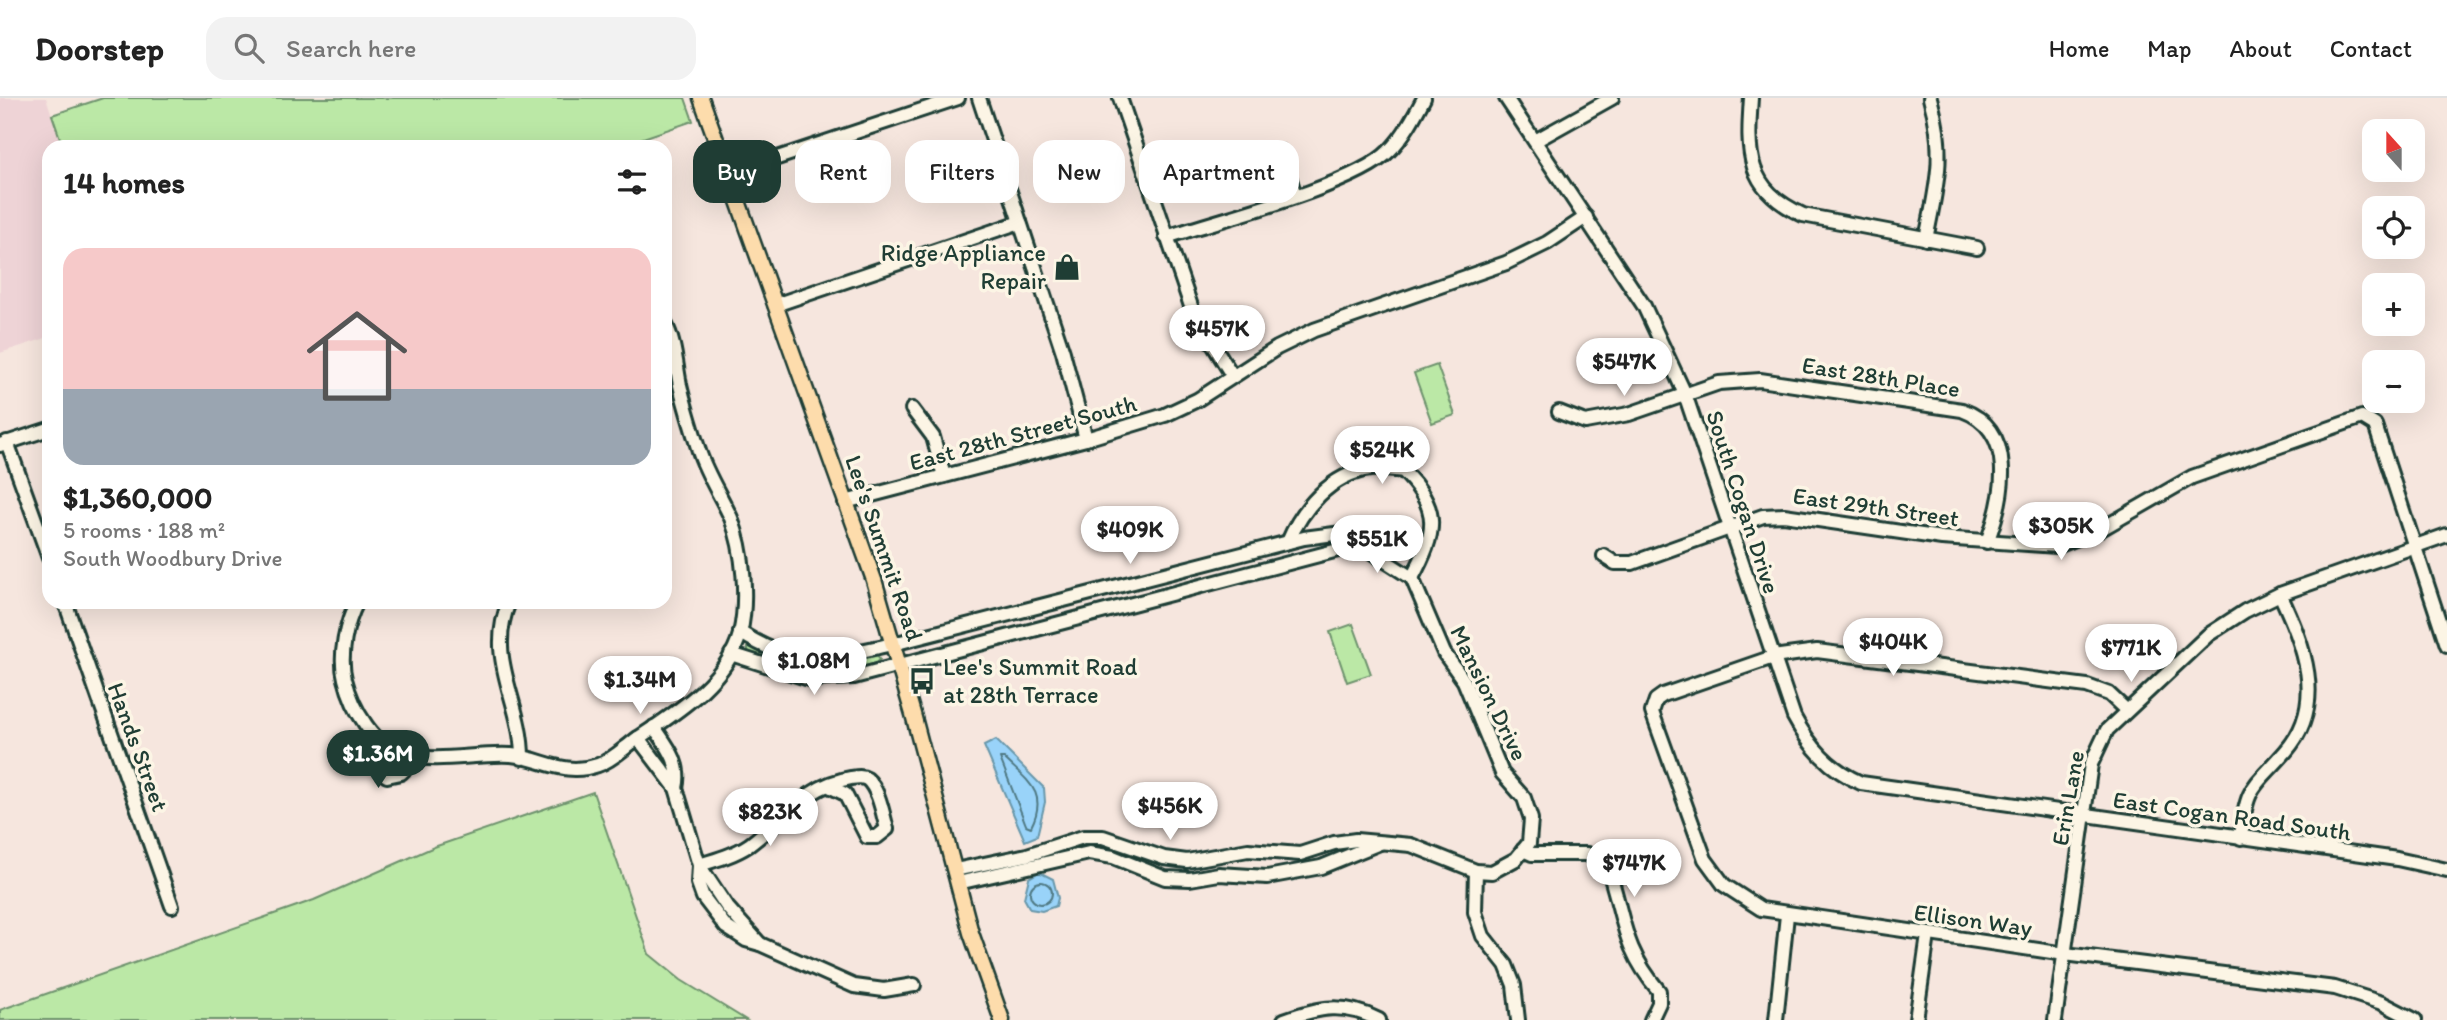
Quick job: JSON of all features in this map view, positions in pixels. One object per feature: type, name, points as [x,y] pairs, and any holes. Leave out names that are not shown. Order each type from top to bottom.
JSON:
[{"type":"main road","name":"Lee's Summit Road","points":[[701,98],[716,140]]},
{"type":"main road","name":"Lee's Summit Road","points":[[739,203],[893,644],[971,933],[1002,1020]]},
{"type":"street","points":[[781,157],[958,98]]},
{"type":"street","points":[[979,98],[1063,352],[1086,439]]},
{"type":"street","points":[[1120,98],[1193,313],[1232,375]]},
{"type":"street","points":[[1299,193],[1372,165],[1388,152],[1409,126],[1424,98]]},
{"type":"street","name":"South Cogan Drive","points":[[1506,98],[1644,306],[1685,394],[1773,657],[1794,717],[1805,738],[1825,761],[1861,783],[1928,793]]},
{"type":"street","points":[[1535,141],[1612,98]]},
{"type":"street","points":[[1751,98],[1749,154],[1755,174],[1774,199],[1802,215],[1977,248]]},
{"type":"street","points":[[1926,239],[1940,166],[1940,142],[1930,98]]},
{"type":"street","points":[[1166,237],[1270,203]]},
{"type":"street","name":"East 28th Street South","points":[[845,502],[1086,439],[1165,415],[1196,400],[1277,348],[1314,330],[1506,263],[1586,217]]},
{"type":"street","points":[[775,305],[1020,222]]},
{"type":"street","points":[[355,609],[343,649],[344,678],[366,725],[386,747],[417,757],[480,754],[522,758],[546,766],[578,769],[601,765],[654,727],[708,684],[731,654],[740,632],[743,593],[732,522],[701,457],[672,359]]},
{"type":"street","name":"East 28th Place","points":[[1559,412],[1585,422],[1629,414],[1719,383],[1760,380],[1970,413],[1992,431],[2001,458],[2000,501],[1987,542]]},
{"type":"street","points":[[912,409],[933,438],[944,476]]},
{"type":"street","name":"East 29th Street","points":[[1604,556],[1615,563],[1632,563],[1763,516],[1784,514],[1987,542],[2057,546],[2103,528],[2192,477],[2362,417],[2370,419],[2375,425],[2416,546]]},
{"type":"street","points":[[42,431],[4,444],[42,540]]},
{"type":"street","points":[[740,632],[788,656],[812,658],[893,644],[1288,542],[1342,533],[1412,578],[1431,535],[1433,515],[1420,488],[1403,471],[1368,469],[1339,482],[1313,499],[1288,542]]},
{"type":"street","name":"Erin Lane","points":[[2056,1020],[2084,817],[2096,748],[2106,730],[2208,635],[2245,611],[2280,594],[2447,536]]},
{"type":"street","points":[[731,654],[820,681],[853,677],[1361,544]]},
{"type":"street","points":[[2416,546],[2447,645]]},
{"type":"street","name":"Mansion Drive","points":[[1412,578],[1444,653],[1464,681],[1502,773],[1524,798],[1531,819],[1529,843],[1523,850]]},
{"type":"street","points":[[2241,838],[2250,790],[2294,741],[2309,705],[2307,667],[2295,627],[2280,594]]},
{"type":"street","name":"Hands Street","points":[[67,609],[172,906]]},
{"type":"street","points":[[506,609],[500,623],[499,659],[521,726],[522,758]]},
{"type":"street","points":[[1773,657],[1817,651],[2087,686],[2109,694],[2126,710]]},
{"type":"street","name":"Ellison Way","points":[[1773,657],[1663,695],[1655,703],[1652,712],[1710,869],[1741,899],[1761,909],[1787,915],[2335,988],[2382,1003],[2415,1020]]},
{"type":"street","points":[[654,727],[674,756],[678,768],[676,788]]},
{"type":"street","points":[[377,738],[376,764],[379,771],[387,776],[401,773],[417,757]]},
{"type":"street","points":[[638,738],[676,788],[699,865],[698,883],[711,910],[738,935],[854,986],[884,990],[914,985]]},
{"type":"street","points":[[699,865],[738,851],[794,803],[827,785],[860,777],[867,780],[875,792],[887,829],[877,837],[867,837],[845,794],[827,785]]},
{"type":"street","name":"East Cogan Road South","points":[[1928,793],[2397,859],[2447,870]]},
{"type":"street","points":[[957,877],[1083,836],[1103,837],[1164,858],[1187,861],[1248,850],[1300,854],[1335,843],[1394,841],[1476,871],[1492,872],[1516,859],[1523,850],[1532,854],[1587,854],[1607,865],[1629,948],[1639,968],[1659,991],[1659,1003],[1651,1020]]},
{"type":"street","points":[[957,877],[1089,853],[1113,857],[1165,878],[1190,879],[1219,874],[1267,877],[1321,867],[1377,844],[1394,841]]},
{"type":"street","points":[[1476,871],[1475,912],[1483,936],[1506,965],[1514,985],[1518,1020]]},
{"type":"street","points":[[1776,1020],[1787,915]]},
{"type":"street","points":[[1916,1020],[1928,935]]},
{"type":"street","points":[[1284,1020],[1322,1008],[1347,1009],[1379,1020]]},
{"type":"shaded area","points":[[0,98],[46,98],[61,140],[42,140],[42,339],[0,353]]},
{"type":"green space","points":[[103,98],[685,98],[693,121],[637,140],[61,140],[52,115]]},
{"type":"green space","points":[[1437,365],[1455,415],[1432,423],[1414,373]]},
{"type":"green space","points":[[1353,624],[1371,674],[1347,682],[1330,632]]},
{"type":"green space","points":[[748,646],[793,660],[875,652],[880,659],[875,665],[862,670],[818,673],[775,663],[748,651]]},
{"type":"green space","points":[[593,792],[649,954],[681,980],[746,1020],[0,1020],[0,1010],[314,900],[434,847]]},
{"type":"water","points":[[996,740],[1044,788],[1045,802],[1037,836],[1025,841],[984,746]]},
{"type":"water","points":[[1039,872],[1053,879],[1058,898],[1056,906],[1042,911],[1030,909],[1024,898],[1029,878]]},
{"type":"place","name":"Ridge Appliance Repair","points":[[1067,267]]},
{"type":"place","name":"Lee's Summit Road at 28th Terrace","points":[[922,681]]}]
